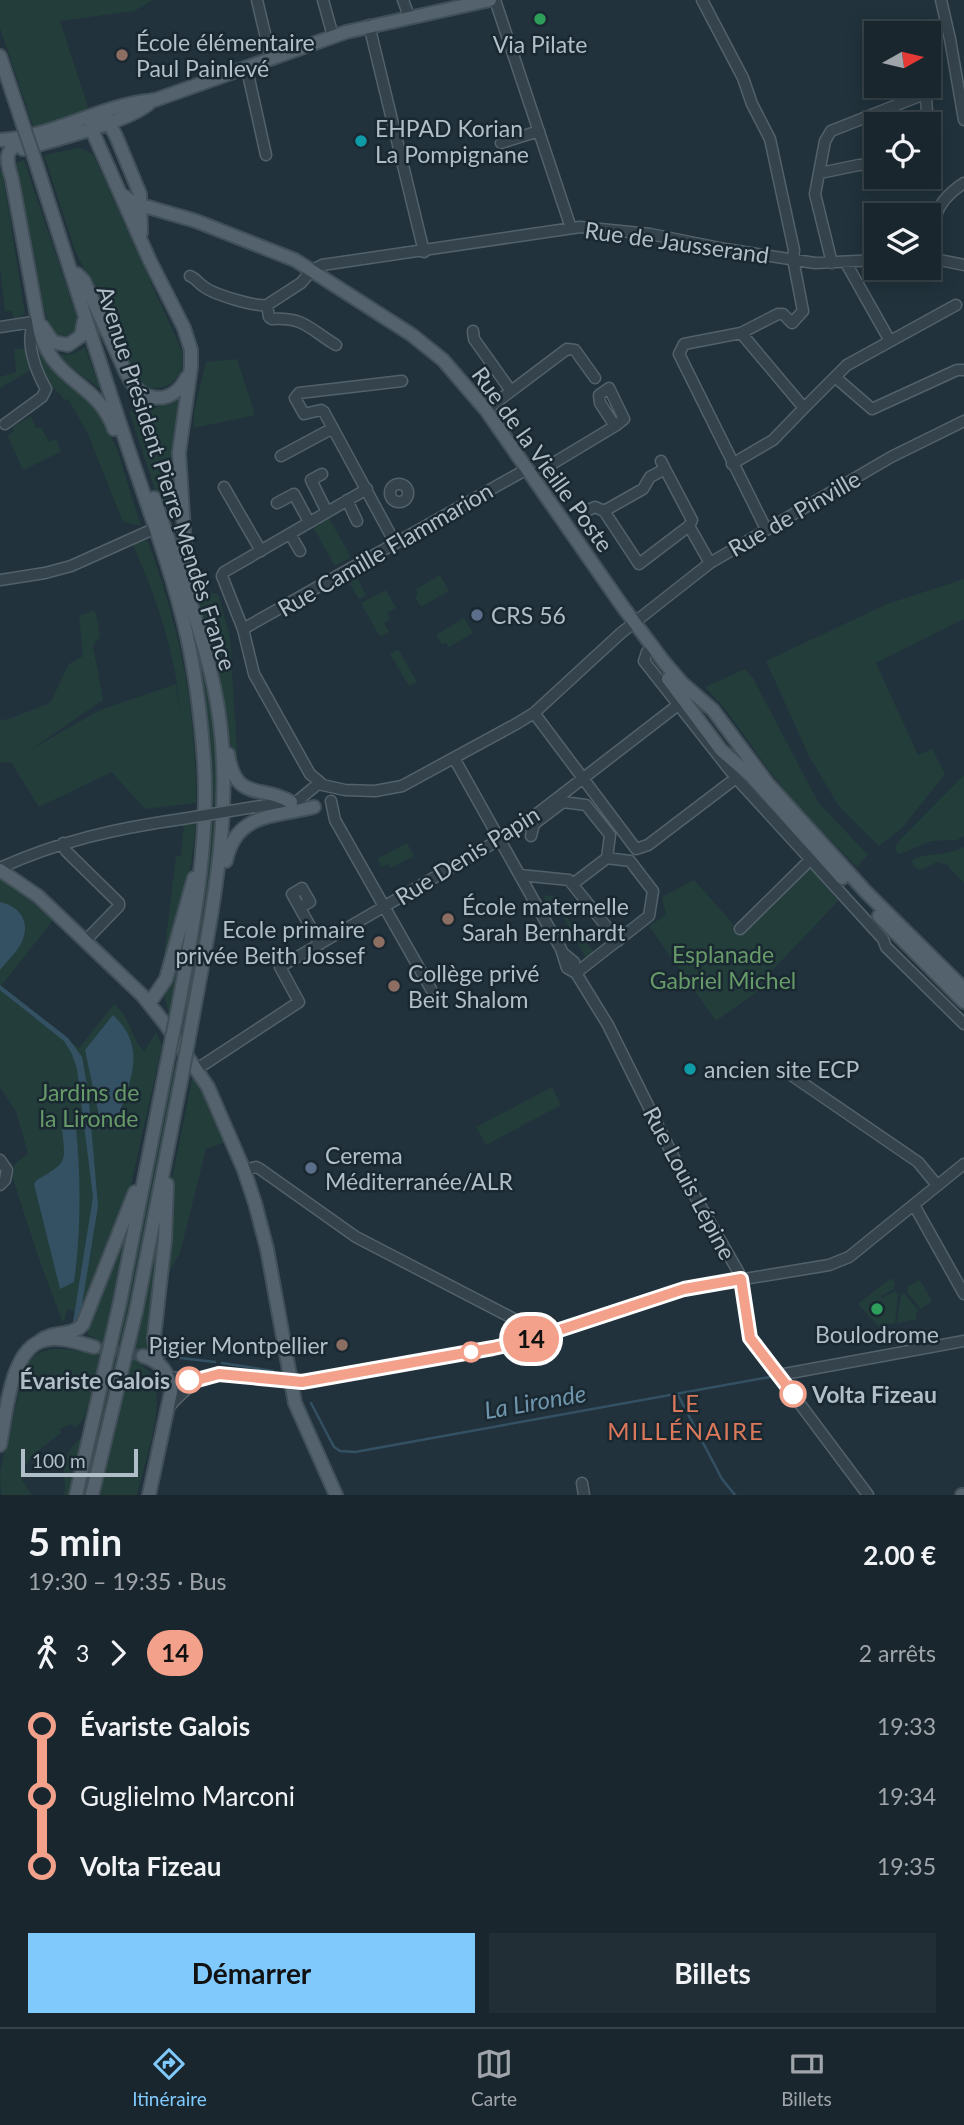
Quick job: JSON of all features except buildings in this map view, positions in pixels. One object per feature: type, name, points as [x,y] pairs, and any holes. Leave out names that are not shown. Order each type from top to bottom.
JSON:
[{"type":"main road","points":[[0,140],[28,131],[106,118],[144,99],[152,100],[369,25],[490,0]]},
{"type":"main road","name":"Avenue Président Pierre Mendès France","points":[[0,56],[28,131],[83,314],[177,600],[186,633],[198,704],[204,772],[203,845],[197,900],[179,1003],[120,1302],[75,1495]]},
{"type":"main road","points":[[106,118],[94,120],[91,128],[184,328],[191,350],[179,453],[188,576],[200,632]]},
{"type":"main road","points":[[106,118],[131,170],[142,206],[140,232],[144,244]]},
{"type":"main road","points":[[8,152],[91,128]]},
{"type":"main road","points":[[28,131],[8,152],[6,160],[12,179],[43,343],[61,371],[94,395],[107,413],[177,600]]},
{"type":"main road","name":"Rue de la Vieille Poste","points":[[121,194],[134,203],[196,221],[295,260],[427,346],[443,360],[486,410],[634,623],[682,683],[713,709],[768,784],[866,892],[964,989]]},
{"type":"main road","name":"Avenue Président Pierre Mendès France","points":[[55,221],[69,250],[200,632],[217,703],[222,759],[222,829],[214,903],[136,1311],[92,1495]]},
{"type":"main road","points":[[77,274],[84,281],[135,389],[153,397],[172,394],[185,381],[191,367]]},
{"type":"main road","points":[[39,321],[53,342],[68,345],[81,336],[83,314]]},
{"type":"main road","name":"Rue de la Vieille Poste","points":[[634,623],[639,641],[678,701],[738,772],[751,776],[814,856],[850,895],[892,930],[964,1002]]},
{"type":"main road","points":[[217,703],[224,726],[230,766],[236,779],[256,792],[293,802]]},
{"type":"main road","points":[[214,903],[219,898],[229,848],[237,832],[258,819],[320,796]]},
{"type":"main road","points":[[151,1000],[166,978],[191,890],[198,851],[203,845]]},
{"type":"main road","points":[[0,869],[38,896],[151,1000],[197,1069],[222,1116],[244,1170],[267,1249],[295,1403],[336,1495]]},
{"type":"main road","points":[[150,1494],[172,1392],[169,1377],[157,1361],[154,1338],[170,1163],[166,1155]]},
{"type":"main road","points":[[0,1444],[18,1364],[26,1352],[40,1341],[50,1335],[78,1330],[83,1324],[139,1178],[145,1174]]},
{"type":"main road","points":[[40,1341],[59,1339],[94,1347]]},
{"type":"main road","points":[[143,1356],[157,1361]]},
{"type":"street","points":[[257,0],[271,59]]},
{"type":"street","points":[[323,0],[333,36]]},
{"type":"street","points":[[403,0],[409,16]]},
{"type":"street","points":[[490,0],[539,131],[571,228]]},
{"type":"street","points":[[702,0],[743,78],[752,104],[770,139],[768,160],[794,250],[793,258],[803,311],[792,323],[783,314],[778,314],[741,333],[684,344],[679,354],[766,529]]},
{"type":"street","points":[[941,0],[964,120]]},
{"type":"street","points":[[369,25],[424,252]]},
{"type":"street","points":[[245,68],[266,155]]},
{"type":"street","points":[[879,112],[922,95],[926,98],[927,112]]},
{"type":"street","points":[[832,263],[815,194],[825,141],[831,131],[864,118]]},
{"type":"street","points":[[501,143],[539,131]]},
{"type":"street","points":[[820,173],[864,165]]},
{"type":"street","points":[[941,204],[948,194],[964,183]]},
{"type":"street","name":"Rue de Jausserand","points":[[312,270],[330,264],[571,228],[650,234],[815,263],[864,261]]},
{"type":"street","points":[[941,260],[964,265]]},
{"type":"street","points":[[846,263],[890,341]]},
{"type":"street","points":[[190,276],[206,288],[256,306],[267,305],[301,283],[312,270]]},
{"type":"street","points":[[267,305],[269,317],[272,319],[293,318],[301,321],[336,345]]},
{"type":"street","points":[[732,464],[772,440],[847,365],[956,305]]},
{"type":"street","points":[[0,327],[39,321]]},
{"type":"street","points":[[5,424],[42,397],[47,389],[38,375],[30,338],[33,325],[39,321]]},
{"type":"street","points":[[473,331],[474,339],[511,391]]},
{"type":"street","points":[[741,333],[804,408]]},
{"type":"street","points":[[486,410],[567,349],[575,350],[595,378]]},
{"type":"street","points":[[835,377],[872,409],[957,370],[964,370]]},
{"type":"street","points":[[396,543],[327,417],[321,410],[304,414],[295,400],[297,394],[402,382]]},
{"type":"street","name":"Rue de Pinville","points":[[320,796],[345,790],[375,791],[402,786],[534,713],[634,623],[710,562],[891,457],[964,421]]},
{"type":"street","name":"Rue Camille Flammarion","points":[[243,629],[396,543],[615,426]]},
{"type":"street","points":[[281,456],[332,428]]},
{"type":"street","points":[[584,512],[595,507],[604,510],[639,564],[689,526],[692,520],[663,465],[650,477],[643,489],[604,510]]},
{"type":"street","points":[[322,474],[312,480],[327,512]]},
{"type":"street","points":[[224,486],[261,551]]},
{"type":"street","points":[[367,489],[224,572],[222,576],[243,629],[254,674],[320,796],[431,989]]},
{"type":"street","points":[[277,503],[294,494],[309,523]]},
{"type":"street","points":[[376,505],[391,497]]},
{"type":"street","points":[[347,500],[357,521]]},
{"type":"street","points":[[689,526],[710,562]]},
{"type":"street","points":[[0,580],[71,566],[149,531]]},
{"type":"street","points":[[290,534],[300,551]]},
{"type":"street","name":"Rue Denis Papin","points":[[197,1069],[299,1002],[280,967],[500,841],[678,701]]},
{"type":"street","points":[[534,713],[630,843],[639,850],[738,772]]},
{"type":"street","name":"Rue Louis Lépine","points":[[454,758],[563,953],[572,959],[576,973],[608,1024],[680,1170],[741,1279],[750,1338],[868,1495]]},
{"type":"street","name":"Rue de la Vieille Poste","points":[[738,772],[814,856]]},
{"type":"street","points":[[0,869],[63,844],[108,831],[320,796]]},
{"type":"street","points":[[531,836],[534,824],[563,802],[586,805],[610,835],[607,858],[574,883]]},
{"type":"street","points":[[63,844],[66,851],[119,903],[86,940]]},
{"type":"street","points":[[740,929],[814,856]]},
{"type":"street","points":[[576,973],[648,918],[653,894],[630,862],[607,858]]},
{"type":"street","points":[[520,875],[565,879],[574,883],[618,941]]},
{"type":"street","points":[[300,907],[310,902],[302,888],[292,894],[320,944]]},
{"type":"street","name":"Rue de la Vieille Poste","points":[[850,895],[886,947],[964,1024]]},
{"type":"street","points":[[886,947],[892,930]]},
{"type":"street","points":[[791,1075],[918,1162],[937,1185]]},
{"type":"street","points":[[0,1160],[7,1170],[5,1180],[0,1185]]},
{"type":"street","points":[[169,1377],[197,1380],[219,1374],[291,1382],[322,1378],[529,1340],[684,1289],[829,1265],[849,1256],[964,1164]]},
{"type":"street","points":[[244,1170],[256,1167],[260,1169],[356,1237],[520,1322],[528,1332],[529,1340]]},
{"type":"street","points":[[914,1205],[964,1294]]},
{"type":"street","points":[[779,1376],[942,1341],[964,1340]]},
{"type":"street","points":[[169,1406],[197,1380]]},
{"type":"street","points":[[582,1483],[584,1495]]},
{"type":"green space","points":[[0,0],[153,0],[134,11],[60,21],[89,110],[34,129],[0,28]]},
{"type":"green space","points":[[80,148],[93,154],[182,351],[183,361],[178,377],[165,386],[148,387],[138,383],[74,248],[44,155]]},
{"type":"green space","points":[[24,160],[78,320],[77,333],[68,341],[56,338],[51,333],[31,263],[16,163]]},
{"type":"green space","points":[[0,170],[3,174],[25,314],[15,319],[11,311],[5,311],[0,268]]},
{"type":"green space","points":[[33,340],[37,340],[44,358],[58,375],[97,408],[117,449],[141,526],[123,522],[88,434],[68,399],[64,400],[44,380]]},
{"type":"green space","points":[[85,347],[100,389],[56,355],[73,354]]},
{"type":"green space","points":[[14,349],[28,349],[31,370],[0,388],[0,377],[16,372]]},
{"type":"green space","points":[[237,359],[255,415],[194,428],[194,412],[206,362]]},
{"type":"green space","points":[[187,383],[174,428],[172,462],[175,502],[160,505],[129,410],[140,415],[171,399]]},
{"type":"green space","points":[[31,416],[36,428],[41,427],[49,442],[56,439],[61,452],[23,470],[7,435],[14,432],[13,427]]},
{"type":"green space","points":[[329,518],[351,557],[335,566],[313,527]]},
{"type":"green space","points":[[144,540],[148,542],[160,575],[178,638],[190,702],[196,803],[145,809],[112,772],[39,807],[11,762],[0,763],[0,719],[6,720],[50,703],[69,664],[83,656],[79,616],[95,610],[100,636],[93,646],[103,700],[30,750],[100,710],[176,684],[180,715],[175,671],[170,649],[150,586],[133,545]]},
{"type":"green space","points":[[191,549],[202,598],[207,593],[218,594],[230,638],[238,768],[234,762],[210,642],[198,602]]},
{"type":"green space","points":[[393,549],[397,550],[355,574],[366,595],[359,599],[347,579],[331,587],[330,585]]},
{"type":"green space","points":[[440,575],[449,591],[421,607],[415,597],[418,594],[416,589]]},
{"type":"green space","points":[[964,579],[964,619],[876,663],[918,755],[932,749],[945,774],[903,827],[879,846],[838,805],[808,754],[766,661],[887,604]]},
{"type":"green space","points":[[386,590],[396,608],[387,613],[390,619],[384,623],[389,632],[380,637],[361,603]]},
{"type":"green space","points":[[188,611],[209,688],[216,729],[218,805],[209,806]]},
{"type":"green space","points":[[464,618],[473,633],[449,647],[446,643],[442,644],[436,635]]},
{"type":"green space","points":[[398,649],[417,682],[409,686],[390,654]]},
{"type":"green space","points":[[745,669],[753,678],[818,802],[868,855],[857,867],[786,792],[730,715],[705,687]]},
{"type":"green space","points":[[964,775],[964,836],[957,840],[931,841],[897,853],[895,847],[898,842]]},
{"type":"green space","points":[[219,819],[216,854],[187,1019],[180,1013],[209,821]]},
{"type":"green space","points":[[196,823],[190,875],[161,979],[176,857],[181,855],[184,825]]},
{"type":"green space","points":[[407,843],[414,856],[390,868],[388,864],[382,867],[377,859]]},
{"type":"green space","points":[[964,847],[964,883],[947,865],[937,862],[921,870],[913,866],[912,860]]},
{"type":"green space","name":"Esplanade Gabriel Michel","points":[[813,866],[841,898],[761,982],[764,987],[716,1021],[649,926],[666,915],[662,897],[694,880],[743,935]]},
{"type":"green space","name":"Jardins de la Lironde","points":[[0,879],[35,901],[54,919],[1,986],[79,1048],[114,1004],[124,1014],[144,1052],[156,1032],[162,1046],[129,1193],[83,1314],[68,1309],[63,1323],[11,1173],[14,1172],[14,1165],[28,1153],[16,1112],[0,1087]]},
{"type":"green space","points":[[194,894],[185,947],[169,1014],[163,991]]},
{"type":"green space","points":[[544,895],[558,897],[557,905],[545,902]]},
{"type":"green space","points":[[557,905],[595,953],[586,959]]},
{"type":"green space","points":[[171,1064],[178,1073],[139,1270],[89,1495],[81,1495]]},
{"type":"green space","points":[[194,1070],[226,1142],[206,1149],[180,1253],[165,1280],[171,1184]]},
{"type":"green space","points":[[552,1087],[561,1105],[486,1145],[476,1127]]},
{"type":"green space","points":[[162,1206],[152,1349],[144,1351],[141,1365],[151,1375],[156,1389],[157,1406],[150,1445],[137,1495],[100,1495]]},
{"type":"green space","points":[[127,1224],[130,1225],[89,1403],[82,1421],[74,1428],[72,1424],[60,1429],[61,1433],[36,1452],[23,1468],[22,1480],[32,1495],[1,1495],[0,1472],[25,1366],[32,1358],[48,1350],[66,1349],[94,1354],[96,1338],[88,1335],[88,1325]]},
{"type":"green space","name":"Boulodrome","points":[[891,1278],[895,1283],[894,1289],[881,1296],[882,1298],[895,1291],[898,1294],[895,1323],[878,1326],[858,1304]]},
{"type":"green space","points":[[920,1280],[932,1301],[921,1309],[907,1292],[908,1286]]},
{"type":"green space","points":[[905,1294],[919,1311],[916,1313],[917,1319],[897,1323],[901,1295]]},
{"type":"green space","points":[[86,1434],[72,1495],[64,1495],[64,1466],[67,1455]]},
{"type":"water","points":[[0,902],[21,914],[25,932],[16,951],[0,970]]},
{"type":"water","points":[[0,985],[68,1038],[82,1057],[88,1090],[98,1206],[79,1323],[73,1322],[93,1197],[77,1069],[64,1041],[0,990]]},
{"type":"water","points":[[113,1015],[130,1040],[133,1066],[117,1121],[101,1125],[85,1050]]},
{"type":"water","points":[[62,1127],[76,1128],[79,1205],[74,1282],[60,1289],[34,1184],[63,1160]]},
{"type":"waterway","name":"La Lironde","points":[[163,1356],[215,1362]]},
{"type":"waterway","name":"La Lironde","points":[[222,1363],[273,1371]]},
{"type":"waterway","name":"La Lironde","points":[[311,1403],[334,1447],[340,1451],[355,1452],[770,1377]]},
{"type":"waterway","name":"La Lironde","points":[[678,1395],[722,1479],[735,1495]]},
{"type":"tunnel","points":[[94,1347],[143,1356]]},
{"type":"bus line","name":"14","points":[[189,1380],[219,1374],[302,1382],[493,1348],[529,1340],[684,1289],[741,1279],[750,1338],[793,1394]]},
{"type":"place","name":"Via Pilate","points":[[540,19]]},
{"type":"place","name":"École élémentaire Paul Painlevé","points":[[122,55]]},
{"type":"place","name":"EHPAD Korian La Pompignane","points":[[361,141]]},
{"type":"place","name":"CRS 56","points":[[477,615]]},
{"type":"place","name":"École maternelle Sarah Bernhardt","points":[[448,919]]},
{"type":"place","name":"Ecole primaire privée Beith Jossef","points":[[379,942]]},
{"type":"place","name":"Collège privé Beit Shalom","points":[[394,986]]},
{"type":"place","name":"ancien site ECP","points":[[690,1069]]},
{"type":"place","name":"Cerema Méditerranée/ALR","points":[[311,1168]]},
{"type":"place","name":"Boulodrome","points":[[877,1309]]},
{"type":"place","name":"Pigier Montpellier","points":[[342,1345]]},
{"type":"place","name":"Évariste Galois","points":[[189,1380]]},
{"type":"place","name":"Volta Fizeau","points":[[793,1394]]},
{"type":"district","name":"LE MILLÉNAIRE","points":[[686,1416]]}]
